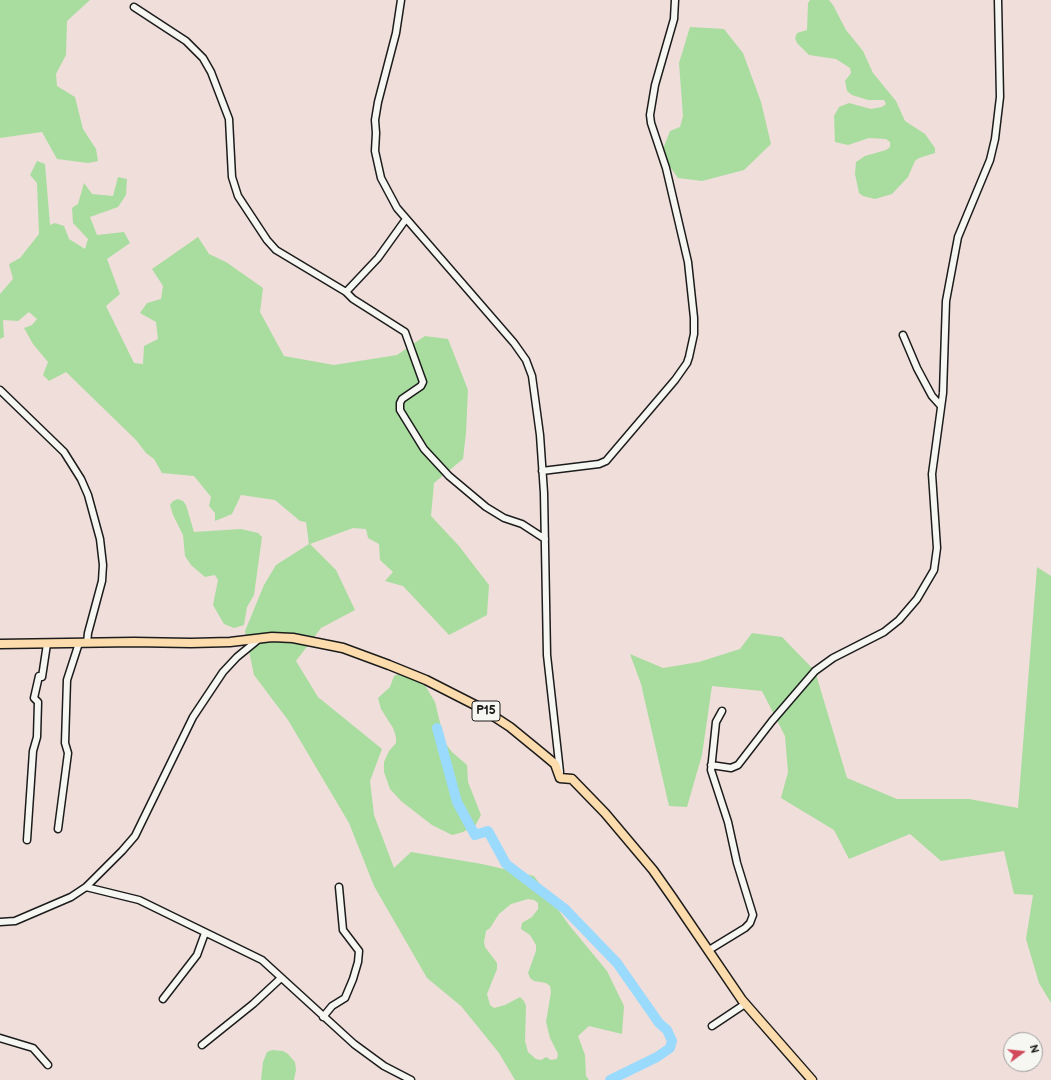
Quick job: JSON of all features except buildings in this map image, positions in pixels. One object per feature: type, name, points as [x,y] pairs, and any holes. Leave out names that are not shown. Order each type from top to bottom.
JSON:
[{"type":"main road","name":"P15","points":[[0,644],[219,642],[260,638],[293,638],[334,646],[426,680],[481,708],[510,727],[555,764],[560,778]]},
{"type":"main road","points":[[560,778],[572,779],[616,825],[653,870],[745,1004],[812,1080]]},
{"type":"street","points":[[401,0],[396,34],[378,102],[375,120],[375,151],[381,178],[394,203],[406,219],[514,343],[526,360],[534,383],[538,408],[542,471],[547,655],[558,746],[560,778]]},
{"type":"street","points":[[711,765],[731,768],[738,765],[772,721],[815,671],[833,658],[884,632],[909,610],[926,585],[937,560],[932,474],[941,406],[945,312],[958,237],[990,160],[995,139],[1000,97],[998,0]]},
{"type":"street","points":[[542,471],[599,464],[606,461],[675,380],[687,363],[694,334],[694,318],[688,262],[666,168],[650,123],[655,85],[674,20],[674,1]]},
{"type":"street","points":[[134,7],[186,41],[203,58],[211,72],[229,119],[232,177],[238,196],[267,240],[276,250],[346,292],[353,299],[405,332],[423,382],[421,386],[402,399],[400,403],[400,410],[424,449],[449,476],[486,508],[504,518],[522,524],[545,539]]},
{"type":"street","points":[[346,292],[378,258],[406,219]]},
{"type":"street","points":[[904,335],[917,368],[932,396],[941,406]]},
{"type":"street","points":[[0,390],[64,452],[81,479],[88,495],[100,539],[103,565],[102,581],[88,633],[68,680],[65,743],[68,753],[58,829]]},
{"type":"street","points":[[0,922],[15,921],[71,897],[86,887],[135,836],[193,717],[223,672],[237,657],[260,638]]},
{"type":"street","points":[[27,840],[33,751],[37,737],[38,702],[34,698],[38,676],[42,677],[47,644]]},
{"type":"street","points":[[709,950],[745,928],[750,923],[753,915],[711,765],[716,722],[722,711]]},
{"type":"street","points":[[86,887],[139,900],[262,960],[354,1044],[384,1066],[411,1080]]},
{"type":"street","points":[[323,1017],[332,1006],[345,998],[354,979],[358,962],[359,951],[343,930],[339,887]]},
{"type":"street","points":[[163,999],[197,955],[205,933]]},
{"type":"street","points":[[202,1045],[254,1004],[281,978]]},
{"type":"street","points":[[712,1026],[745,1004]]},
{"type":"street","points":[[0,1038],[33,1048],[48,1065]]},
{"type":"green space","points":[[0,0],[90,0],[67,21],[66,55],[56,74],[57,86],[75,97],[83,129],[96,149],[98,161],[88,163],[57,159],[42,132],[0,138]]},
{"type":"green space","points":[[810,0],[829,0],[846,30],[863,51],[873,73],[896,101],[905,121],[925,134],[935,148],[935,153],[919,158],[915,161],[908,177],[892,194],[875,199],[863,196],[859,193],[855,174],[856,162],[865,156],[886,150],[890,147],[890,142],[886,139],[869,138],[848,145],[835,142],[834,116],[839,107],[849,103],[871,109],[882,107],[886,104],[884,100],[868,100],[852,95],[847,91],[845,81],[851,73],[850,68],[836,59],[809,55],[797,43],[795,38],[797,33],[807,30],[808,3]]},
{"type":"green space","points":[[690,27],[724,29],[743,53],[761,102],[771,144],[744,170],[702,181],[678,178],[661,154],[670,131],[680,127],[683,116],[679,63]]},
{"type":"green space","points":[[37,161],[45,164],[50,225],[55,223],[64,226],[69,239],[85,249],[88,239],[73,223],[72,208],[78,204],[84,183],[92,194],[113,196],[118,177],[127,179],[126,195],[118,207],[90,217],[97,235],[124,232],[130,243],[107,259],[120,294],[106,306],[134,363],[143,364],[144,346],[158,339],[156,322],[140,313],[147,303],[161,299],[163,286],[152,269],[198,237],[209,254],[226,262],[263,288],[260,312],[284,356],[334,365],[397,355],[425,336],[448,339],[468,390],[466,433],[463,459],[434,483],[431,516],[459,546],[489,585],[487,615],[449,635],[403,586],[385,581],[393,572],[380,560],[379,544],[368,538],[366,529],[353,528],[310,544],[336,570],[355,610],[321,628],[296,661],[318,697],[382,749],[370,781],[374,815],[394,868],[411,852],[482,864],[534,876],[569,925],[607,971],[624,1006],[622,1034],[589,1026],[578,1036],[585,1055],[586,1076],[589,1080],[515,1080],[499,1053],[461,1006],[427,978],[374,886],[349,823],[288,720],[254,675],[245,631],[264,585],[276,565],[309,544],[306,522],[300,521],[275,500],[241,495],[232,514],[215,521],[215,513],[209,506],[211,497],[194,476],[162,473],[154,459],[146,453],[136,440],[66,372],[49,381],[43,375],[48,362],[33,344],[24,328],[32,325],[37,319],[29,312],[18,321],[3,320],[4,337],[0,339],[0,294],[13,279],[9,264],[20,258],[39,234],[37,183],[30,175]],"holes":[[[528,899],[534,900],[538,903],[538,909],[532,917],[522,923],[521,929],[530,935],[536,945],[536,951],[528,973],[530,978],[534,981],[546,983],[550,986],[551,992],[546,1022],[550,1038],[558,1054],[557,1059],[551,1060],[546,1057],[541,1060],[536,1059],[528,1052],[525,1041],[526,1006],[524,1001],[520,997],[505,1005],[494,1008],[490,1005],[487,994],[497,969],[497,963],[485,947],[484,942],[486,931],[490,928],[499,914],[511,904]]]},
{"type":"green space","points":[[178,499],[183,501],[186,505],[194,532],[241,529],[258,533],[262,537],[254,595],[247,607],[244,625],[234,628],[224,624],[213,605],[218,580],[215,575],[205,577],[191,565],[185,556],[183,535],[173,515],[170,505],[173,501]]},
{"type":"green space","points":[[1037,567],[1051,576],[1051,1003],[1039,983],[1026,939],[1033,895],[1014,894],[1004,851],[941,861],[910,834],[849,859],[834,830],[781,798],[788,772],[785,736],[762,691],[712,686],[702,755],[687,807],[669,806],[641,684],[630,654],[663,668],[699,662],[740,649],[752,633],[782,637],[815,671],[847,778],[897,799],[969,799],[1018,808]]},
{"type":"green space","points":[[401,673],[417,679],[426,687],[435,702],[445,743],[452,752],[467,765],[468,782],[481,815],[475,826],[463,832],[452,835],[432,825],[401,801],[390,789],[384,772],[384,762],[389,751],[396,743],[396,737],[393,728],[381,709],[378,698],[390,687],[394,676]]},
{"type":"green space","points":[[272,1050],[283,1051],[295,1062],[296,1070],[294,1080],[261,1080],[263,1062],[267,1052]]},
{"type":"waterway","points":[[437,728],[457,802],[475,835],[488,831],[506,864],[565,909],[617,963],[659,1023],[667,1030],[672,1041],[670,1048],[657,1057],[610,1080]]}]
